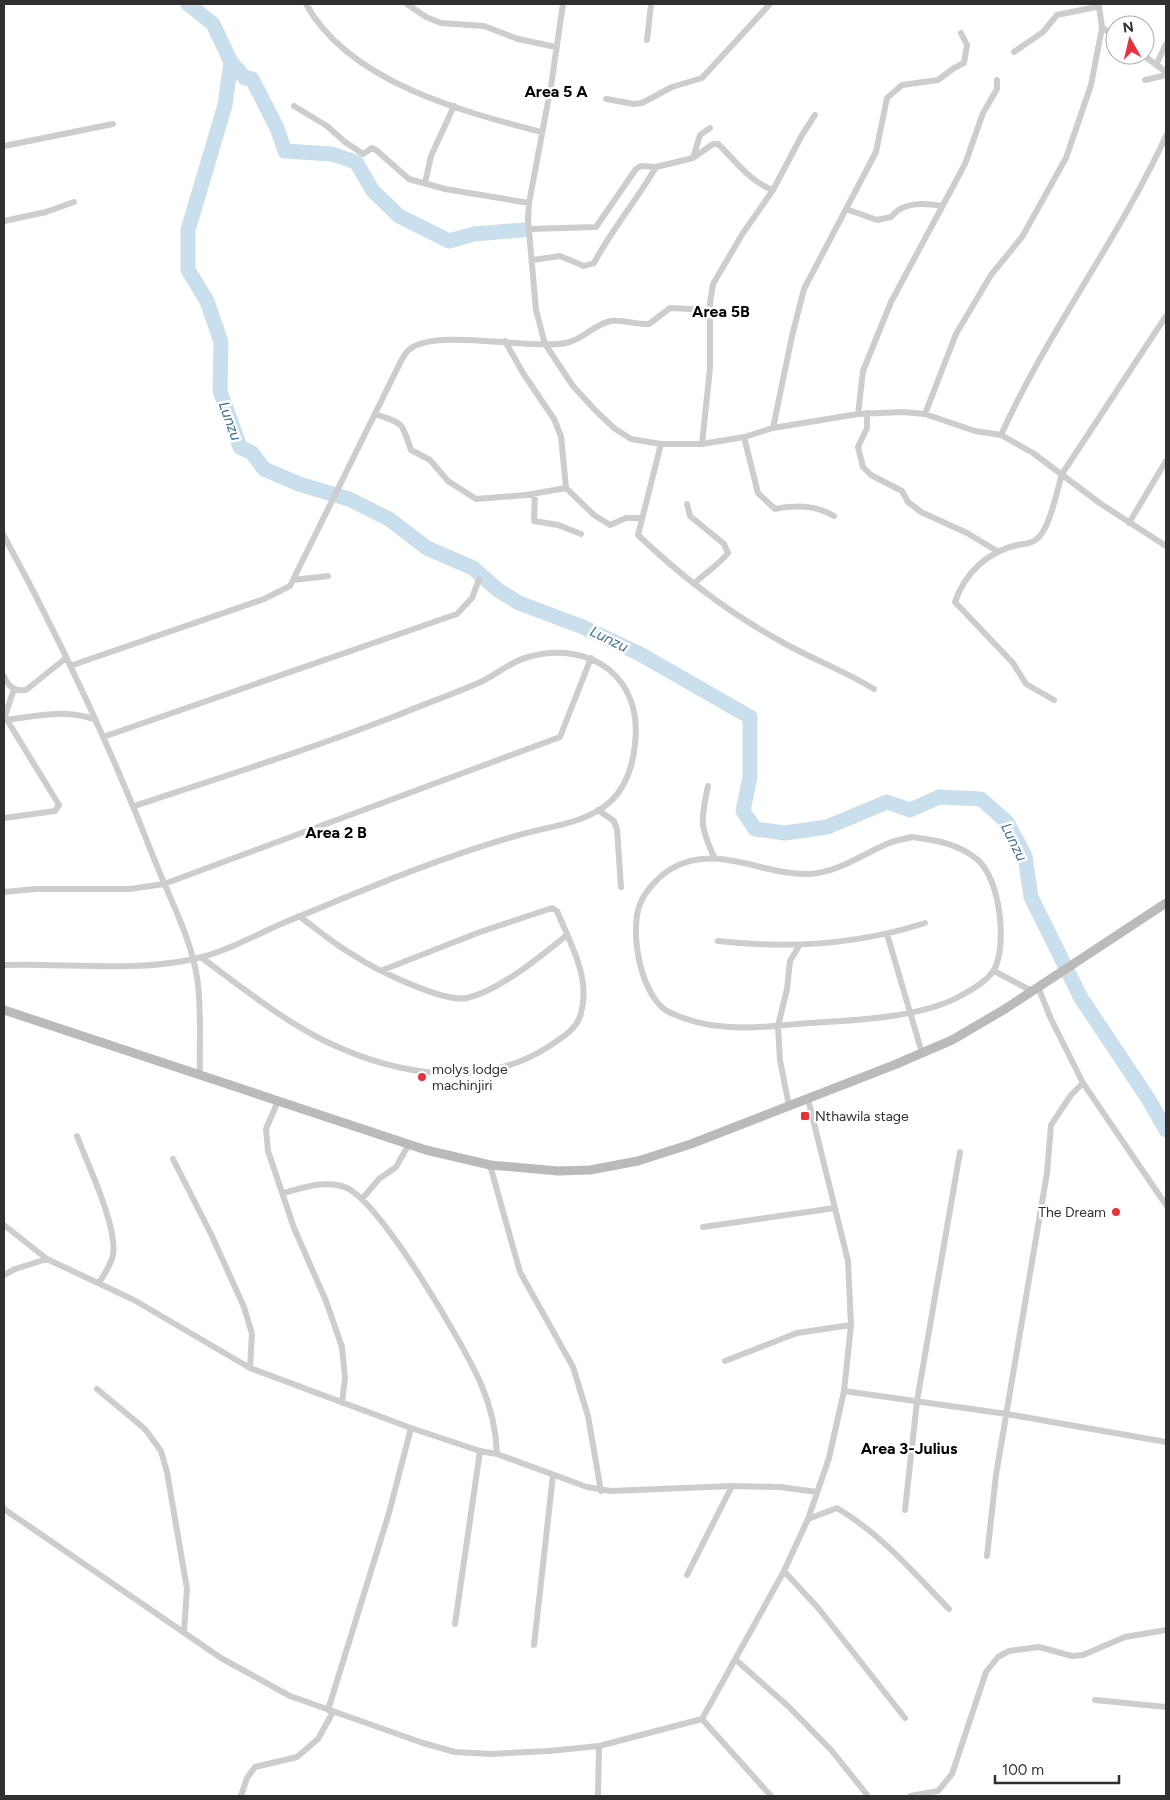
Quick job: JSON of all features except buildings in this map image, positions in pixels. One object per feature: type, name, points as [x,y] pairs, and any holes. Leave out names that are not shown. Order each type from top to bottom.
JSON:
[{"type":"main road","points":[[4,1010],[409,1144],[490,1166],[558,1171],[590,1170],[638,1161],[691,1144],[922,1053],[979,1025],[1166,903]]},
{"type":"street","points":[[306,4],[328,33],[370,69],[388,80],[454,106],[542,132]]},
{"type":"street","points":[[407,4],[426,17],[441,22],[484,26],[518,39],[556,47]]},
{"type":"street","points":[[563,4],[529,203],[529,228],[536,310],[545,344],[573,386],[605,421],[631,439],[661,444],[702,444],[744,437],[773,428],[858,414],[903,412],[925,414],[975,431],[1001,435],[1033,453],[1129,523],[1166,546]]},
{"type":"street","points":[[647,40],[651,4]]},
{"type":"street","points":[[606,99],[634,104],[672,87],[702,78],[770,4]]},
{"type":"street","points":[[925,414],[956,334],[991,275],[1022,238],[1066,158],[1091,86],[1102,28],[1099,5],[1057,14],[1044,32],[1014,52]]},
{"type":"street","points":[[773,428],[792,336],[804,290],[876,152],[887,98],[902,85],[938,80],[964,63],[967,45],[961,34]]},
{"type":"street","points":[[1166,44],[1156,65],[1166,73]]},
{"type":"street","points":[[1146,80],[1166,73]]},
{"type":"street","points":[[858,414],[863,371],[891,302],[965,164],[983,113],[997,89],[997,80]]},
{"type":"street","points":[[294,106],[328,126],[363,154],[374,149],[409,179],[529,203]]},
{"type":"street","points":[[425,183],[432,156],[454,106]]},
{"type":"street","points":[[702,444],[710,368],[710,310],[713,284],[722,266],[773,190],[802,134],[815,115]]},
{"type":"street","points":[[4,146],[113,124]]},
{"type":"street","points":[[693,158],[700,135],[710,128]]},
{"type":"street","points":[[1001,435],[1038,360],[1131,207],[1166,136]]},
{"type":"street","points":[[529,228],[596,227],[636,169],[641,166],[656,167],[693,158],[713,144],[718,144],[745,172],[773,190]]},
{"type":"street","points":[[533,260],[560,256],[576,264],[590,266],[610,234],[640,194],[656,167]]},
{"type":"street","points":[[4,221],[46,212],[74,202]]},
{"type":"street","points":[[846,209],[877,220],[891,217],[897,208],[927,203],[942,206]]},
{"type":"street","points":[[70,666],[285,590],[293,580],[400,361],[411,348],[431,341],[505,341],[545,344],[573,341],[598,325],[612,321],[649,324],[670,308],[710,310]]},
{"type":"street","points":[[1054,700],[1026,684],[1014,663],[955,602],[975,567],[997,551],[1032,543],[1039,537],[1054,502],[1062,474],[1163,328],[1166,316]]},
{"type":"street","points":[[505,341],[522,373],[554,419],[561,436],[566,488],[594,515],[610,525],[626,518],[642,518]]},
{"type":"street","points":[[867,413],[867,428],[858,447],[863,467],[871,475],[902,491],[908,502],[931,518],[967,533],[997,551]]},
{"type":"street","points":[[375,414],[398,421],[405,430],[411,450],[430,460],[448,481],[467,495],[482,500],[535,494],[566,488]]},
{"type":"street","points":[[744,437],[758,493],[775,509],[808,506],[824,510],[834,516]]},
{"type":"street","points":[[661,444],[638,535],[694,584],[741,618],[782,643],[857,678],[874,689]]},
{"type":"street","points":[[1129,523],[1166,461]]},
{"type":"street","points":[[535,494],[534,520],[558,525],[580,534]]},
{"type":"street","points":[[687,504],[690,516],[724,544],[728,553],[717,567],[702,575],[694,584]]},
{"type":"street","points":[[4,536],[70,666],[134,806],[193,960],[198,996],[200,1075]]},
{"type":"street","points":[[293,580],[328,576]]},
{"type":"street","points":[[103,737],[457,614],[472,598],[479,579]]},
{"type":"street","points":[[4,965],[122,965],[202,958],[300,916],[456,856],[500,840],[574,822],[611,801],[624,785],[634,759],[637,717],[622,680],[609,667],[591,658],[566,653],[527,657],[479,683],[391,717],[297,752],[134,806]]},
{"type":"street","points":[[4,676],[6,683],[14,690],[26,690],[66,658]]},
{"type":"street","points":[[4,892],[35,889],[130,889],[164,884],[560,737],[591,658]]},
{"type":"street","points":[[4,818],[55,811],[59,805],[5,717],[14,690]]},
{"type":"street","points":[[5,717],[68,712],[94,719]]},
{"type":"street","points":[[708,786],[701,816],[703,832],[714,857]]},
{"type":"street","points":[[598,810],[614,821],[617,829],[621,887]]},
{"type":"street","points":[[912,837],[936,840],[964,850],[980,862],[989,877],[1000,917],[1002,935],[994,970],[961,996],[944,1004],[910,1012],[778,1026],[714,1026],[681,1016],[660,1006],[652,997],[646,984],[638,948],[637,921],[640,904],[656,881],[671,869],[702,858],[714,857],[785,872],[811,874],[837,868],[890,843],[912,837]]},
{"type":"street","points":[[202,958],[327,1042],[366,1057],[406,1068],[445,1074],[479,1074],[541,1051],[573,1029],[581,1013],[583,986],[577,957],[558,911],[552,908],[503,923],[383,970]]},
{"type":"street","points":[[300,916],[354,956],[431,992],[454,998],[465,998],[499,983],[567,936]]},
{"type":"street","points":[[718,941],[769,946],[799,946],[887,934],[925,923]]},
{"type":"street","points":[[887,934],[922,1053]]},
{"type":"street","points":[[790,1106],[780,1060],[778,1026],[787,989],[790,961],[799,946]]},
{"type":"street","points":[[994,970],[1035,989],[1083,1083],[1166,1205]]},
{"type":"street","points":[[987,1556],[1006,1414],[1047,1173],[1051,1125],[1071,1095],[1083,1083]]},
{"type":"street","points":[[4,1509],[184,1631],[220,1658],[258,1679],[290,1696],[330,1711],[455,1752],[491,1754],[600,1746],[702,1719],[784,1571],[808,1519],[829,1458],[844,1391],[851,1325],[848,1261],[808,1099]]},
{"type":"street","points":[[278,1101],[266,1129],[265,1138],[294,1228],[326,1301],[342,1347],[345,1378],[342,1403]]},
{"type":"street","points":[[77,1136],[102,1201],[114,1244],[112,1256],[99,1283]]},
{"type":"street","points":[[362,1199],[379,1179],[396,1166],[409,1144]]},
{"type":"street","points":[[905,1510],[916,1401],[960,1152]]},
{"type":"street","points":[[173,1159],[211,1234],[244,1307],[252,1334],[250,1368]]},
{"type":"street","points":[[490,1166],[520,1272],[573,1366],[588,1416],[601,1491]]},
{"type":"street","points":[[284,1193],[313,1185],[334,1184],[346,1188],[372,1208],[444,1316],[481,1384],[496,1432],[497,1454]]},
{"type":"street","points":[[703,1227],[835,1208]]},
{"type":"street","points":[[4,1225],[47,1259],[156,1312],[250,1368],[411,1428],[497,1454],[601,1491],[732,1486],[780,1487],[817,1492]]},
{"type":"street","points":[[4,1275],[22,1266],[47,1259]]},
{"type":"street","points":[[726,1361],[797,1334],[851,1325]]},
{"type":"street","points":[[96,1389],[145,1428],[161,1451],[167,1472],[187,1589],[184,1631]]},
{"type":"street","points":[[844,1391],[1006,1414],[1166,1442]]},
{"type":"street","points":[[241,1796],[247,1778],[255,1768],[298,1757],[318,1740],[330,1711],[389,1513],[411,1428]]},
{"type":"street","points":[[455,1624],[480,1450]]},
{"type":"street","points":[[534,1645],[553,1475]]},
{"type":"street","points":[[687,1576],[732,1486]]},
{"type":"street","points":[[808,1519],[837,1508],[858,1520],[883,1541],[949,1609]]},
{"type":"street","points":[[784,1571],[820,1608],[905,1718]]},
{"type":"street","points":[[910,1796],[938,1791],[952,1774],[986,1672],[998,1657],[1009,1651],[1039,1647],[1072,1656],[1083,1655],[1125,1637],[1166,1630]]},
{"type":"street","points":[[736,1660],[789,1707],[832,1751],[868,1796]]},
{"type":"street","points":[[1095,1700],[1166,1707]]},
{"type":"street","points":[[702,1719],[771,1796]]},
{"type":"street","points":[[598,1796],[600,1746]]},
{"type":"waterway","name":"Lunzu","points":[[188,4],[213,24],[231,62],[225,105],[188,230],[188,270],[207,301],[221,342],[220,391],[240,447],[252,453],[264,469],[299,484],[349,499],[389,519],[427,548],[473,568],[498,590],[519,603],[583,627],[640,654],[750,717],[750,777],[743,811],[755,829],[785,833],[827,827],[887,802],[910,810],[939,797],[981,799],[1007,822],[1025,856],[1031,897],[1081,998],[1149,1100],[1166,1130]]},
{"type":"waterway","points":[[231,62],[245,78],[252,79],[277,128],[285,151],[332,154],[356,162],[373,191],[399,216],[449,241],[474,234],[523,230]]},
{"type":"place","name":"molys lodge machinjiri","points":[[422,1077]]},
{"type":"place","name":"Nthawila stage","points":[[805,1116]]},
{"type":"place","name":"The Dream","points":[[1116,1212]]},
{"type":"district","name":"Area 5 A","points":[[556,91]]},
{"type":"district","name":"Area 5B","points":[[721,311]]},
{"type":"district","name":"Area 2 B","points":[[336,832]]},
{"type":"district","name":"Area 3-Julius","points":[[909,1448]]}]
